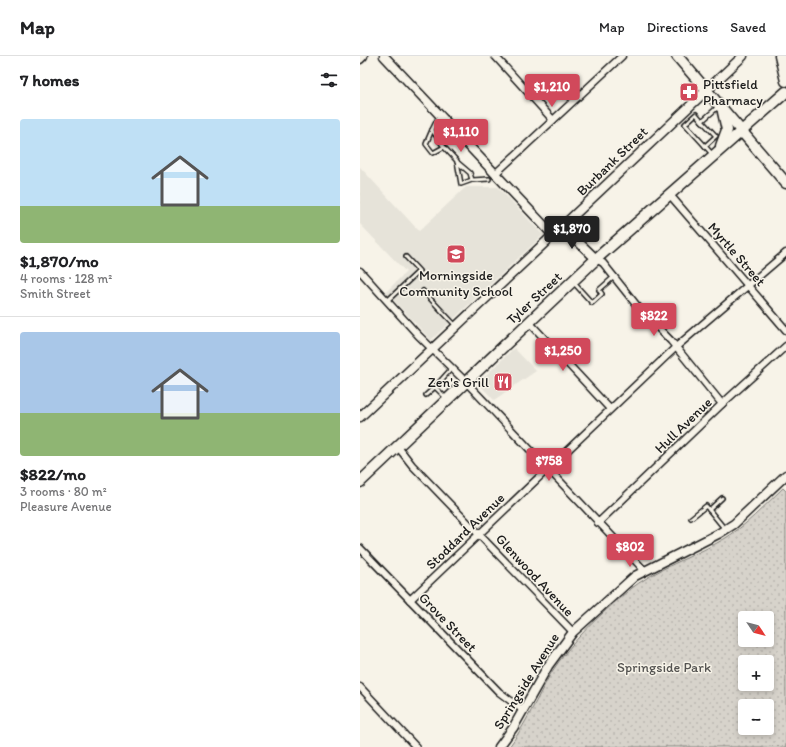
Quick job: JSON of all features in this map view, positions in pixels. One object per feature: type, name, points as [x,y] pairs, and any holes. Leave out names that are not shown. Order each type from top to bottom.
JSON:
[{"type":"main road","points":[[677,56],[786,183]]},
{"type":"main road","points":[[780,56],[786,82]]},
{"type":"main road","name":"Tyler Street","points":[[360,482],[465,381],[596,259],[786,92]]},
{"type":"main road","points":[[714,155],[724,140],[727,130],[720,107]]},
{"type":"street","points":[[360,59],[363,56]]},
{"type":"street","points":[[384,56],[492,177],[553,235]]},
{"type":"street","points":[[495,56],[553,120]]},
{"type":"street","points":[[492,177],[622,56]]},
{"type":"street","name":"Burbank Street","points":[[360,417],[434,349],[743,56]]},
{"type":"street","name":"Myrtle Street","points":[[670,195],[786,328]]},
{"type":"street","points":[[562,226],[596,259],[603,263],[615,276],[638,307],[676,347],[722,404]]},
{"type":"street","name":"Stoddard Avenue","points":[[410,600],[676,347],[786,253]]},
{"type":"street","points":[[360,271],[645,571]]},
{"type":"street","points":[[529,322],[610,409]]},
{"type":"street","name":"Hull Avenue","points":[[598,523],[722,404],[786,346]]},
{"type":"street","name":"Glenwood Avenue","points":[[398,447],[412,465],[573,632]]},
{"type":"street","name":"Springside Avenue","points":[[499,747],[513,728],[548,666],[573,632],[630,581],[645,571],[734,524],[786,474]]},
{"type":"street","name":"Grove Street","points":[[360,548],[499,692],[523,710]]},
{"type":"street","points":[[360,687],[416,747]]},
{"type":"lane","points":[[702,121],[720,107]]},
{"type":"lane","points":[[685,124],[696,114],[716,136],[705,146]]},
{"type":"lane","points":[[439,116],[426,144],[433,153],[444,148]]},
{"type":"lane","points":[[678,116],[714,155]]},
{"type":"lane","points":[[432,130],[444,148],[470,173],[472,180]]},
{"type":"lane","points":[[457,161],[461,184],[472,180],[492,177]]},
{"type":"lane","points":[[387,301],[419,271],[406,257]]},
{"type":"lane","points":[[572,281],[592,303],[602,294],[599,290],[615,276]]},
{"type":"lane","points":[[423,291],[457,327]]},
{"type":"lane","points":[[426,395],[452,368]]},
{"type":"lane","points":[[435,387],[447,399]]},
{"type":"lane","points":[[709,510],[722,498]]},
{"type":"lane","points":[[691,518],[706,506],[726,529]]},
{"type":"shaded area","name":"Morningside Community School","points":[[360,167],[419,231],[466,187],[498,187],[543,235],[431,340],[386,292],[406,272],[360,224]]},
{"type":"shaded area","points":[[514,348],[536,371],[494,400],[478,383]]},
{"type":"green space","name":"Springside Park","points":[[783,488],[786,491],[786,747],[509,747],[526,720],[551,673],[567,650],[596,619],[639,583],[662,569],[724,539],[762,509]]},
{"type":"place","name":"Pittsfield Pharmacy","points":[[689,92]]},
{"type":"place","name":"Morningside Community School","points":[[456,254]]},
{"type":"place","name":"Zen's Grill","points":[[503,382]]}]
